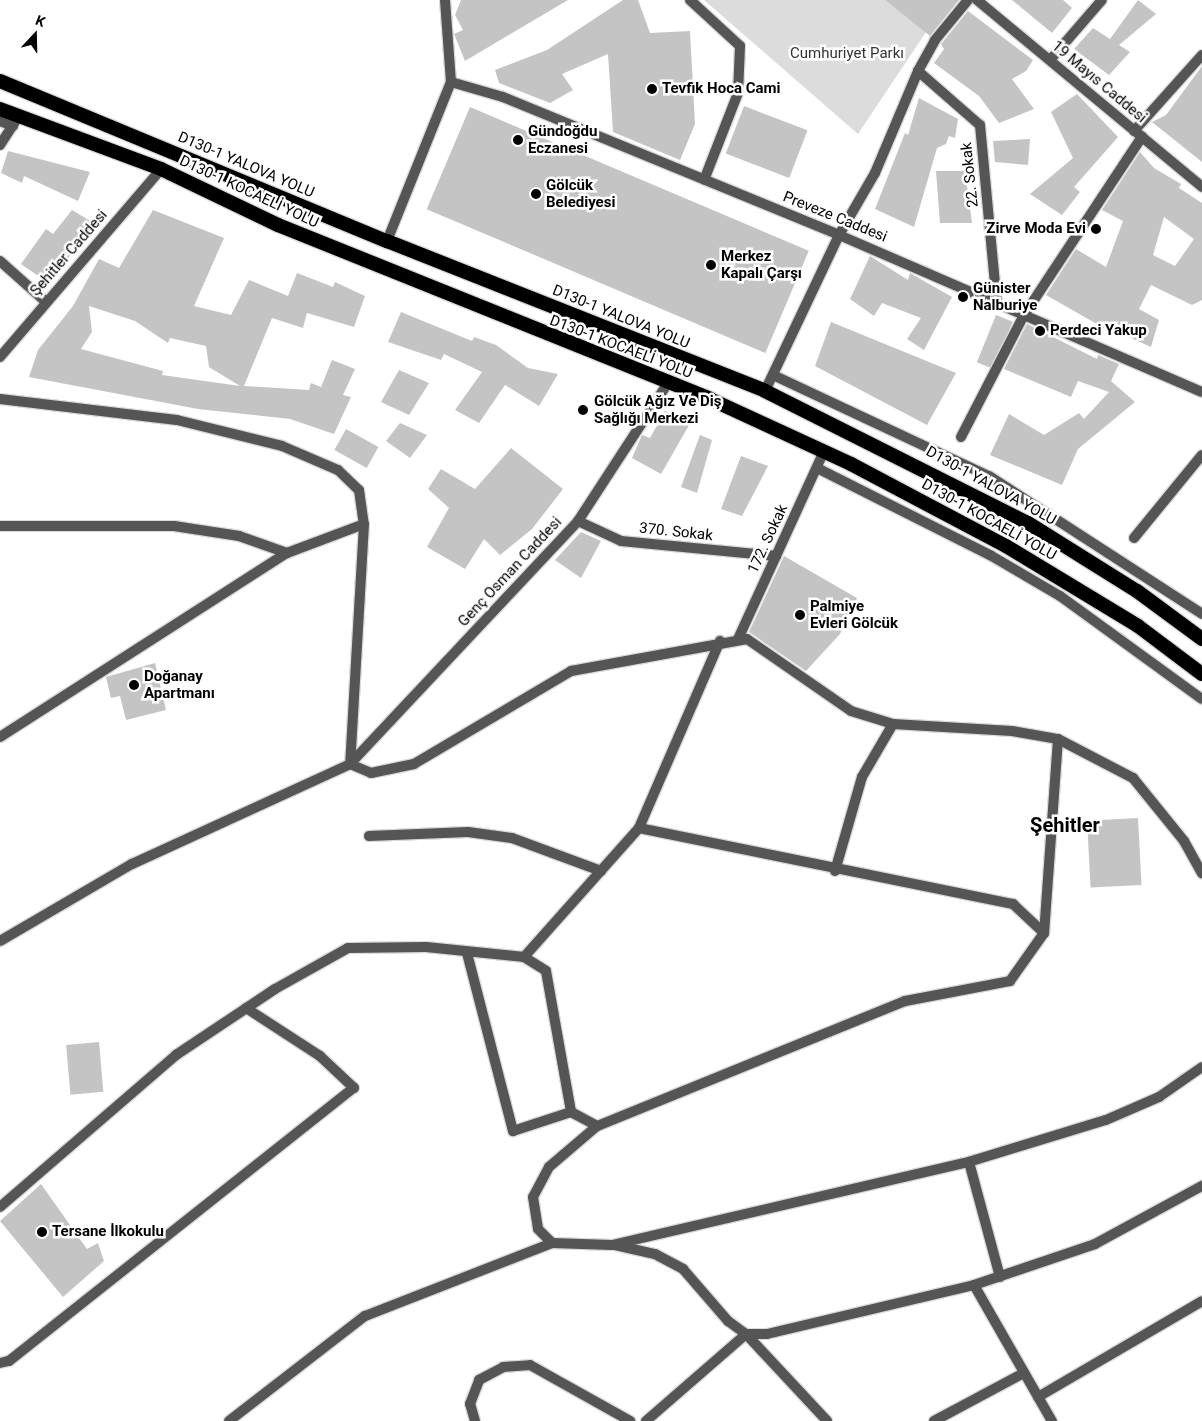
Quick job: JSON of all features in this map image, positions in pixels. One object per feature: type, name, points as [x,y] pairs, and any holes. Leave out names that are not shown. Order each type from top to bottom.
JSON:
[{"type":"highway","name":"D130-1 YALOVA YOLU","points":[[0,80],[386,241],[765,391],[1028,523],[1137,591],[1202,639]]},
{"type":"highway","name":"D130-1 KOCAELİ YOLU","points":[[0,109],[16,121],[161,169],[288,229],[668,383],[824,451],[1006,546],[1138,626],[1202,674]]},
{"type":"street","points":[[386,241],[451,82],[445,0]]},
{"type":"street","points":[[690,0],[740,46],[738,93],[704,180]]},
{"type":"street","points":[[765,391],[839,235],[875,173],[918,72],[935,40],[968,0]]},
{"type":"street","name":"19 Mayıs Caddesi","points":[[976,0],[1202,187]]},
{"type":"street","points":[[1050,60],[1095,2]]},
{"type":"street","points":[[961,437],[1024,314],[1138,134],[1202,55]]},
{"type":"street","name":"22. Sokak","points":[[918,72],[980,125],[998,304]]},
{"type":"street","name":"Preveze Caddesi","points":[[451,82],[503,98],[839,235],[1202,392]]},
{"type":"street","points":[[0,121],[16,121]]},
{"type":"street","points":[[0,144],[16,121]]},
{"type":"street","name":"Şehitler Caddesi","points":[[0,357],[161,169]]},
{"type":"street","points":[[0,260],[46,302]]},
{"type":"street","points":[[773,374],[989,476],[1202,614]]},
{"type":"street","name":"Genç Osman Caddesi","points":[[350,764],[578,521],[668,383]]},
{"type":"street","points":[[0,399],[177,420],[282,446],[338,470],[359,490],[364,524],[350,764]]},
{"type":"street","name":"172. Sokak","points":[[738,639],[824,451]]},
{"type":"street","points":[[1134,538],[1202,455]]},
{"type":"street","points":[[817,468],[990,555],[1060,596],[1202,699]]},
{"type":"street","name":"370. Sokak","points":[[578,521],[621,541],[776,556]]},
{"type":"street","points":[[0,737],[288,553],[364,524]]},
{"type":"street","points":[[0,526],[174,526],[239,536],[288,553]]},
{"type":"street","points":[[0,941],[132,864],[350,764],[371,773],[414,764],[571,671],[720,641],[747,638],[851,711],[894,724],[1012,731],[1058,739],[1134,778],[1184,841],[1202,873]]},
{"type":"street","points":[[524,957],[639,828],[720,641]]},
{"type":"street","points":[[835,871],[862,777],[894,724]]},
{"type":"street","points":[[552,1243],[538,1229],[534,1197],[549,1167],[597,1126],[905,1001],[1010,981],[1044,933],[1058,739]]},
{"type":"street","points":[[639,828],[835,871],[1013,904],[1044,933]]},
{"type":"street","points":[[369,836],[468,832],[512,838],[601,872]]},
{"type":"street","points":[[0,1207],[176,1055],[246,1008],[348,948],[426,947],[467,953],[524,957],[546,971],[571,1112]]},
{"type":"street","points":[[467,953],[513,1131],[571,1112],[597,1126]]},
{"type":"street","points":[[0,1363],[9,1361],[354,1088],[320,1056],[246,1008]]},
{"type":"street","points":[[612,1245],[969,1162],[1106,1120],[1159,1097],[1202,1068]]},
{"type":"street","points":[[969,1162],[1000,1276]]},
{"type":"street","points":[[646,1421],[746,1334],[767,1334],[974,1285],[1095,1244],[1202,1186]]},
{"type":"street","points":[[229,1421],[365,1316],[552,1243],[612,1245],[656,1254],[683,1270],[746,1334],[822,1419]]},
{"type":"street","points":[[974,1285],[1052,1421]]},
{"type":"street","points":[[1038,1397],[1202,1301]]},
{"type":"street","points":[[475,1421],[470,1404],[479,1380],[503,1367],[530,1365],[630,1421]]},
{"type":"street","points":[[934,1421],[1024,1373]]},
{"type":"green space","name":"Cumhuriyet Parkı","points":[[704,0],[885,0],[926,32],[858,134]]},
{"type":"building","points":[[461,0],[568,0],[465,61],[454,34],[463,30],[455,15]]},
{"type":"building","name":"Tevfik Hoca Cami","points":[[623,0],[638,0],[650,33],[690,31],[695,124],[680,160],[613,132],[608,54],[562,74],[573,90],[550,103],[499,83],[495,70],[547,50]]},
{"type":"building","points":[[885,0],[959,0],[930,36]]},
{"type":"building","points":[[1012,0],[1063,0],[1072,8],[1052,33]]},
{"type":"building","points":[[1138,0],[1156,14],[1119,45],[1130,52],[1109,75],[1074,49],[1093,28],[1110,39]]},
{"type":"building","points":[[968,11],[1033,60],[1026,71],[1012,79],[1034,109],[999,123],[979,96],[934,63],[944,49],[941,44]]},
{"type":"building","points":[[1202,66],[1202,162],[1152,122],[1166,115]]},
{"type":"building","points":[[1077,94],[1118,137],[1074,187],[1080,192],[1062,215],[1030,194],[1073,158],[1051,112]]},
{"type":"building","points":[[919,98],[958,119],[955,138],[949,136],[946,144],[937,148],[914,227],[875,209],[905,133],[908,135]]},
{"type":"building","points":[[744,106],[807,130],[789,178],[726,154]]},
{"type":"building","points":[[470,107],[809,251],[765,353],[427,209]]},
{"type":"building","points":[[1030,139],[1028,165],[995,162],[993,141]]},
{"type":"building","points":[[8,151],[90,172],[78,201],[24,176],[22,183],[1,173]]},
{"type":"building","points":[[1140,152],[1154,168],[1181,184],[1179,188],[1202,203],[1202,300],[1192,305],[1151,285],[1139,309],[1159,320],[1151,347],[1120,333],[1118,336],[1046,295],[1076,249],[1106,267],[1123,221],[1102,210]],"holes":[[[1164,217],[1194,239],[1175,266],[1153,255]]]},
{"type":"building","points":[[936,171],[965,171],[972,223],[940,223]]},
{"type":"building","points":[[72,210],[97,225],[47,282],[21,264],[46,229],[53,234]]},
{"type":"building","points":[[153,210],[224,238],[194,306],[231,315],[249,280],[288,296],[297,273],[333,287],[335,282],[365,296],[354,327],[307,313],[303,328],[272,318],[244,386],[309,390],[311,383],[321,387],[332,360],[355,369],[343,395],[351,397],[334,434],[290,419],[198,409],[29,377],[38,350],[73,306],[99,259],[119,268]],"holes":[[[89,306],[135,321],[168,343],[170,338],[206,346],[209,367],[240,386],[162,375],[163,371],[81,349],[92,332]]]},
{"type":"building","points":[[870,256],[908,280],[910,273],[952,297],[924,350],[907,339],[921,318],[882,303],[874,316],[850,299]]},
{"type":"building","points":[[401,312],[472,341],[474,337],[496,345],[528,368],[558,374],[539,406],[505,385],[479,423],[455,410],[482,372],[444,354],[441,360],[388,342]]},
{"type":"building","points":[[996,315],[1013,322],[994,369],[977,362]]},
{"type":"building","points":[[831,322],[956,373],[927,425],[815,366]]},
{"type":"building","points":[[1027,324],[1097,359],[1098,355],[1119,364],[1111,381],[1135,402],[1078,449],[1062,485],[990,455],[1009,414],[1044,435],[1079,413],[1084,419],[1109,392],[1078,381],[1071,397],[1004,369]]},
{"type":"building","points":[[399,370],[429,383],[409,415],[381,402]]},
{"type":"building","points":[[665,411],[692,420],[661,474],[632,458],[642,435],[650,438]]},
{"type":"building","points":[[400,423],[427,435],[410,458],[386,441]]},
{"type":"building","points":[[346,429],[378,447],[367,468],[334,450]]},
{"type":"building","points":[[700,435],[712,440],[697,493],[681,487]]},
{"type":"building","points":[[511,448],[563,489],[532,529],[500,555],[484,539],[465,569],[427,547],[449,508],[428,489],[441,469],[475,489]]},
{"type":"building","points":[[741,456],[768,466],[742,516],[721,509]]},
{"type":"building","points":[[581,532],[601,541],[581,578],[555,560]]},
{"type":"building","name":"Palmiye Evleri Gölcük","points":[[784,556],[857,598],[840,634],[806,671],[749,632]]},
{"type":"building","name":"Doğanay Apartmanı","points":[[155,663],[166,710],[126,720],[120,696],[111,698],[106,677]]},
{"type":"building","points":[[1138,818],[1142,885],[1091,888],[1087,821]]},
{"type":"building","points":[[99,1042],[103,1092],[70,1095],[66,1045]]},
{"type":"building","name":"Tersane İlkokulu","points":[[41,1184],[87,1249],[98,1243],[104,1261],[63,1297],[0,1221]]},
{"type":"place","name":"Tevfik Hoca Cami","points":[[652,89]]},
{"type":"place","name":"Gündoğdu Eczanesi","points":[[518,140]]},
{"type":"place","name":"Gölcük Belediyesi","points":[[536,194]]},
{"type":"place","name":"Zirve Moda Evi","points":[[1096,229]]},
{"type":"place","name":"Merkez Kapalı Çarşı","points":[[711,265]]},
{"type":"place","name":"Günister Nalburiye","points":[[963,297]]},
{"type":"place","name":"Perdeci Yakup","points":[[1040,331]]},
{"type":"place","name":"Gölcük Ağız Ve Diş Sağlığı Merkezi","points":[[583,410]]},
{"type":"place","name":"Palmiye Evleri Gölcük","points":[[800,615]]},
{"type":"place","name":"Doğanay Apartmanı","points":[[134,685]]},
{"type":"place","name":"Tersane İlkokulu","points":[[42,1232]]},
{"type":"district","name":"Şehitler","points":[[1065,825]]}]
